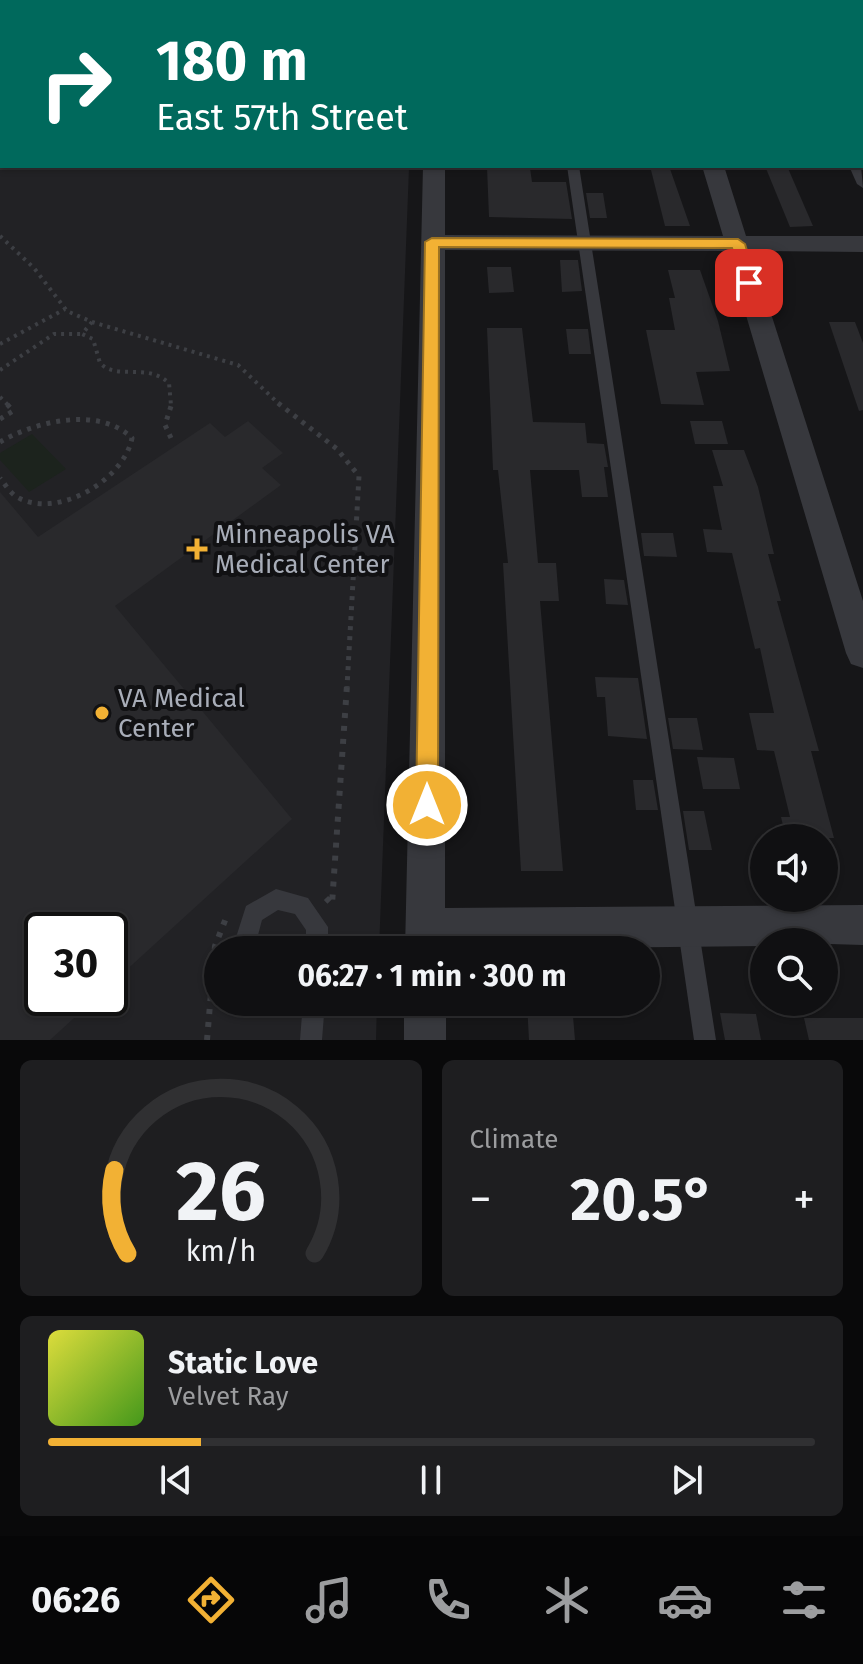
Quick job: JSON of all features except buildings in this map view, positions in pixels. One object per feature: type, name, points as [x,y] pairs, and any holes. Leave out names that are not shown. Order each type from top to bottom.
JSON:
[{"type":"street","points":[[426,936],[434,168]]},
{"type":"street","points":[[714,168],[863,653]]},
{"type":"street","points":[[432,242],[863,244]]},
{"type":"street","points":[[486,936],[688,926],[863,925]]},
{"type":"street","points":[[425,1016],[425,1040]]},
{"type":"lane","points":[[573,168],[705,1040]]},
{"type":"lane","points":[[247,936],[253,913],[276,899],[301,905],[317,927],[317,936]]},
{"type":"lane","points":[[311,1040],[313,1016]]},
{"type":"path","points":[[0,236],[34,268],[65,309],[92,322],[238,365],[275,401],[337,449],[359,476],[332,904],[323,895]]},
{"type":"path","points":[[0,344],[65,309]]},
{"type":"path","points":[[82,334],[92,322]]},
{"type":"path","points":[[0,370],[54,334],[82,334],[93,339],[101,364],[106,369],[119,372],[139,369],[163,376],[169,383],[172,403],[165,425],[171,438]]},
{"type":"path","points":[[0,397],[13,411],[0,419]]},
{"type":"path","points":[[0,442],[17,431],[47,421],[115,423],[126,428],[133,439],[132,450],[120,471],[70,500],[32,502],[17,498],[0,478]]},
{"type":"path","points":[[207,1040],[215,946],[227,914],[237,903]]},
{"type":"shaded area","name":"Minneapolis VA Medical Center","points":[[0,168],[409,168],[380,936],[204,936],[204,1016],[377,1016],[376,1040],[0,1040]]},
{"type":"shaded area","points":[[32,434],[66,469],[29,492],[0,460],[0,453]]},
{"type":"place","name":"Minneapolis VA Medical Center","points":[[197,549]]},
{"type":"place","name":"VA Medical Center","points":[[102,713]]},
{"type":"route","points":[[427,805],[432,242],[738,244],[749,283]]}]
